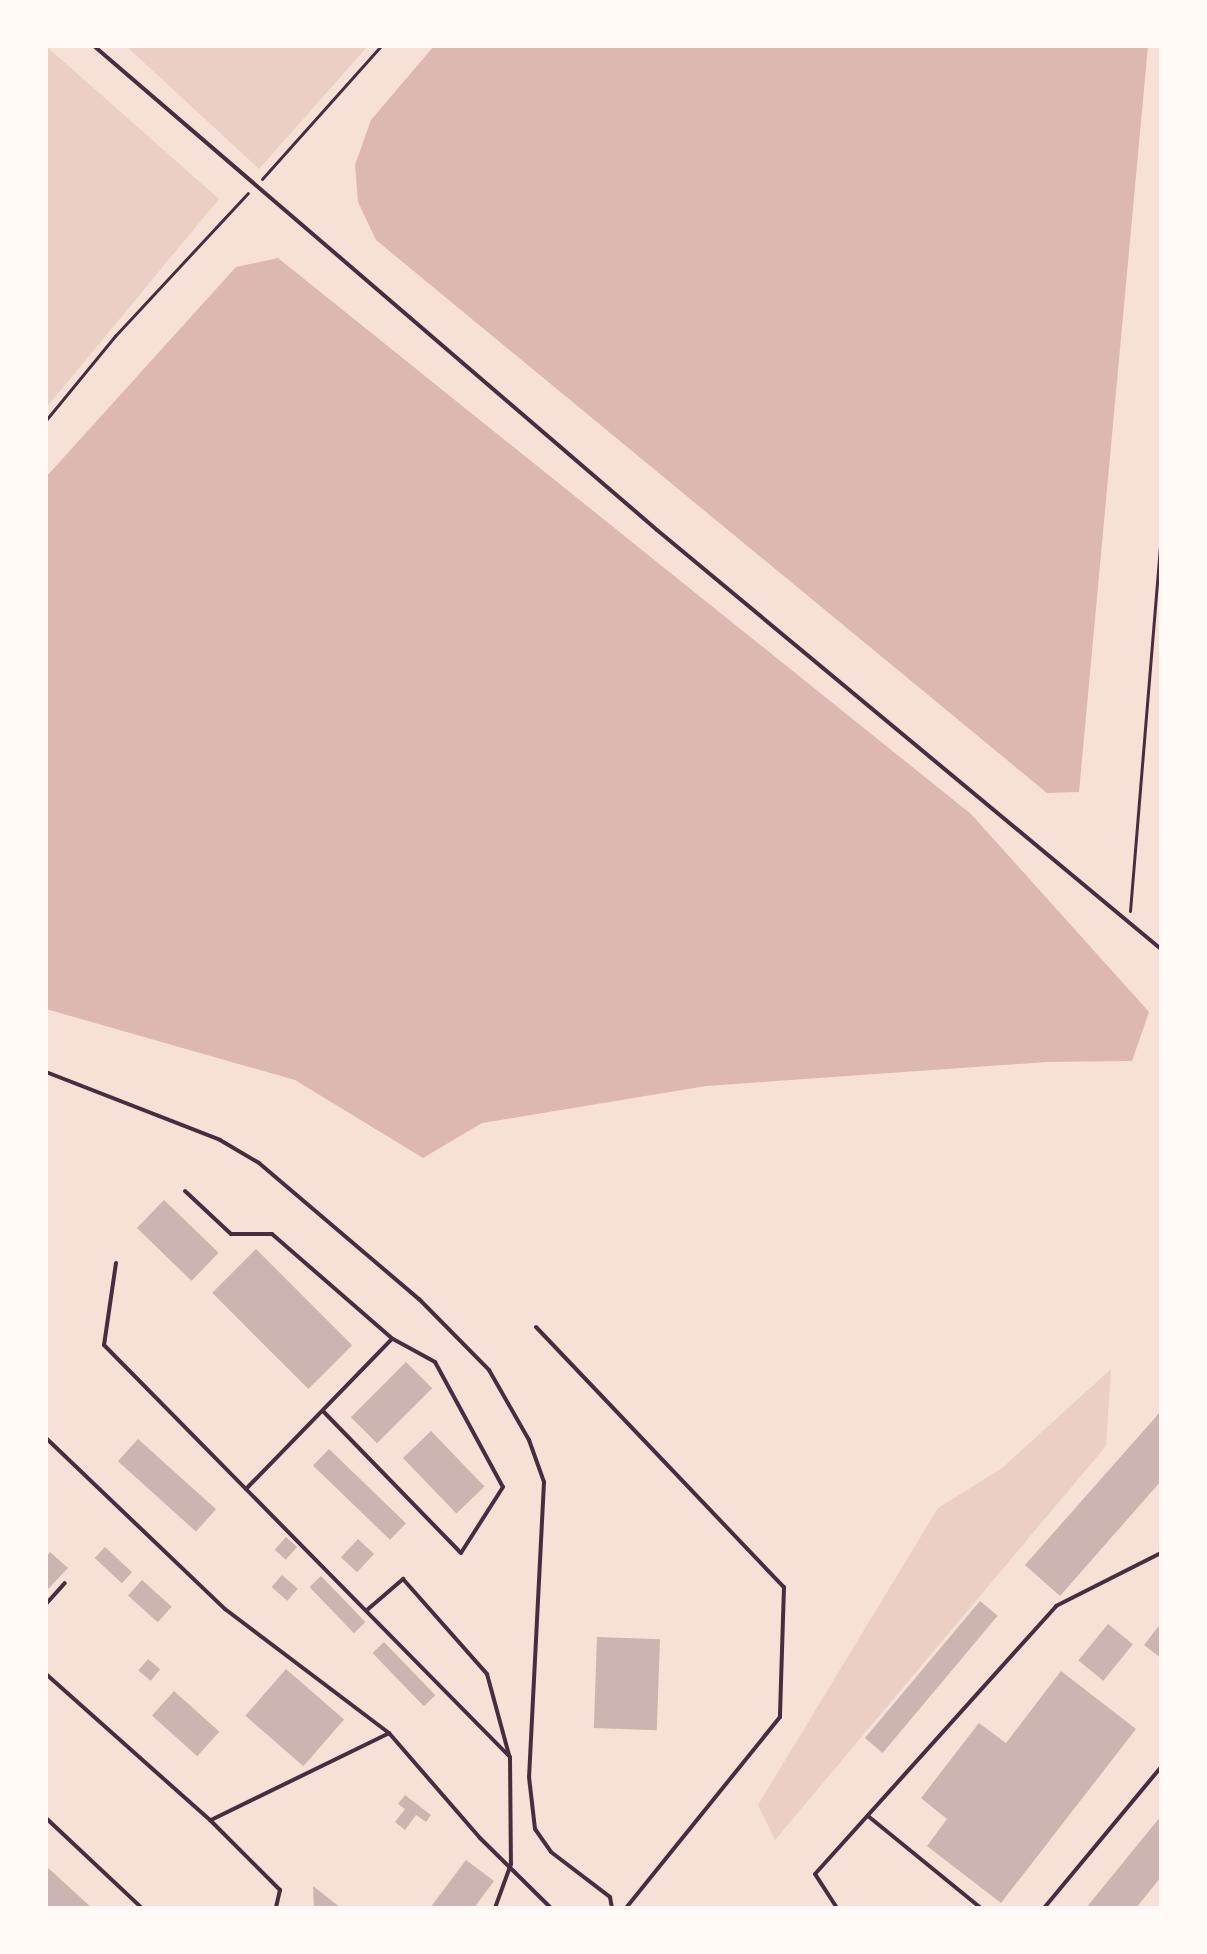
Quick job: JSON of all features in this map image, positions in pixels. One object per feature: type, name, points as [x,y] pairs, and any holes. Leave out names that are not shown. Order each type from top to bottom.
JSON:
[{"type":"lane","points":[[94,46],[253,188],[1129,926],[1161,949]]},
{"type":"lane","points":[[46,1072],[220,1140],[259,1163],[419,1299],[489,1370],[529,1440],[544,1482],[529,1777],[535,1829],[551,1852],[610,1897],[612,1908]]},
{"type":"lane","points":[[185,1191],[231,1234],[272,1234],[393,1339],[435,1362],[503,1487],[461,1553],[324,1412]]},
{"type":"lane","points":[[116,1263],[104,1345],[510,1757]]},
{"type":"lane","points":[[536,1327],[784,1587],[780,1717],[626,1908]]},
{"type":"lane","points":[[246,1489],[393,1339]]},
{"type":"lane","points":[[46,1438],[225,1609],[389,1733],[480,1838],[511,1864],[551,1908]]},
{"type":"lane","points":[[837,1908],[815,1874],[1056,1606],[1161,1553]]},
{"type":"lane","points":[[366,1611],[403,1579],[487,1674],[510,1757],[511,1864],[495,1908]]},
{"type":"lane","points":[[46,1604],[65,1583]]},
{"type":"lane","points":[[46,1674],[210,1820],[280,1890],[276,1908]]},
{"type":"lane","points":[[210,1820],[389,1733]]},
{"type":"lane","points":[[1044,1908],[1161,1767]]},
{"type":"lane","points":[[868,1816],[981,1908]]},
{"type":"lane","points":[[46,1818],[142,1908]]},
{"type":"path","points":[[46,420],[115,336],[381,46]]},
{"type":"path","points":[[1129,926],[1161,530]]},
{"type":"shaded area","points":[[46,46],[219,199],[46,408]]},
{"type":"shaded area","points":[[126,46],[368,46],[259,169]]},
{"type":"shaded area","points":[[434,46],[1148,46],[1079,792],[1047,793],[376,240],[358,202],[355,165],[371,120]]},
{"type":"shaded area","points":[[278,258],[971,814],[1149,1012],[1132,1061],[1047,1062],[706,1086],[482,1123],[423,1158],[295,1080],[46,1009],[46,477],[236,267]]},
{"type":"shaded area","points":[[1111,1369],[1106,1446],[775,1840],[758,1805],[938,1508],[1002,1468]]},
{"type":"building","points":[[164,1200],[219,1253],[192,1281],[137,1228]]},
{"type":"building","points":[[256,1249],[352,1345],[308,1389],[212,1293]]},
{"type":"building","points":[[406,1362],[432,1388],[377,1443],[351,1417]]},
{"type":"building","points":[[1161,1411],[1161,1481],[1060,1596],[1025,1565]]},
{"type":"building","points":[[431,1431],[484,1486],[456,1513],[403,1458]]},
{"type":"building","points":[[138,1439],[216,1509],[196,1532],[118,1461]]},
{"type":"building","points":[[329,1449],[406,1523],[390,1540],[313,1466]]},
{"type":"building","points":[[286,1537],[297,1547],[286,1560],[275,1550]]},
{"type":"building","points":[[358,1539],[374,1554],[357,1572],[341,1557]]},
{"type":"building","points":[[105,1547],[132,1572],[122,1583],[95,1558]]},
{"type":"building","points":[[50,1552],[68,1568],[46,1591],[46,1557]]},
{"type":"building","points":[[282,1575],[298,1589],[287,1601],[272,1587]]},
{"type":"building","points":[[321,1576],[365,1622],[354,1633],[309,1587]]},
{"type":"building","points":[[142,1580],[172,1607],[158,1622],[128,1596]]},
{"type":"building","points":[[980,1601],[998,1616],[883,1753],[865,1738]]},
{"type":"building","points":[[1161,1623],[1161,1658],[1144,1645]]},
{"type":"building","points":[[1108,1624],[1133,1644],[1103,1681],[1078,1661]]},
{"type":"building","points":[[597,1637],[660,1639],[657,1730],[594,1728]]},
{"type":"building","points":[[384,1642],[435,1695],[424,1706],[372,1653]]},
{"type":"building","points":[[148,1659],[160,1669],[151,1681],[138,1670]]},
{"type":"building","points":[[286,1669],[344,1720],[303,1766],[245,1716]]},
{"type":"building","points":[[1061,1671],[1136,1729],[1001,1903],[927,1846],[947,1819],[921,1798],[979,1723],[1006,1743]]},
{"type":"building","points":[[174,1691],[219,1732],[197,1756],[152,1716]]},
{"type":"building","points":[[405,1795],[431,1815],[426,1822],[416,1815],[405,1830],[395,1822],[405,1809],[398,1804]]},
{"type":"building","points":[[1161,1816],[1161,1877],[1136,1908],[1086,1908]]},
{"type":"building","points":[[466,1860],[494,1881],[474,1908],[430,1908]]},
{"type":"building","points":[[46,1866],[92,1908],[46,1908]]},
{"type":"building","points":[[313,1886],[341,1908],[314,1908]]}]
